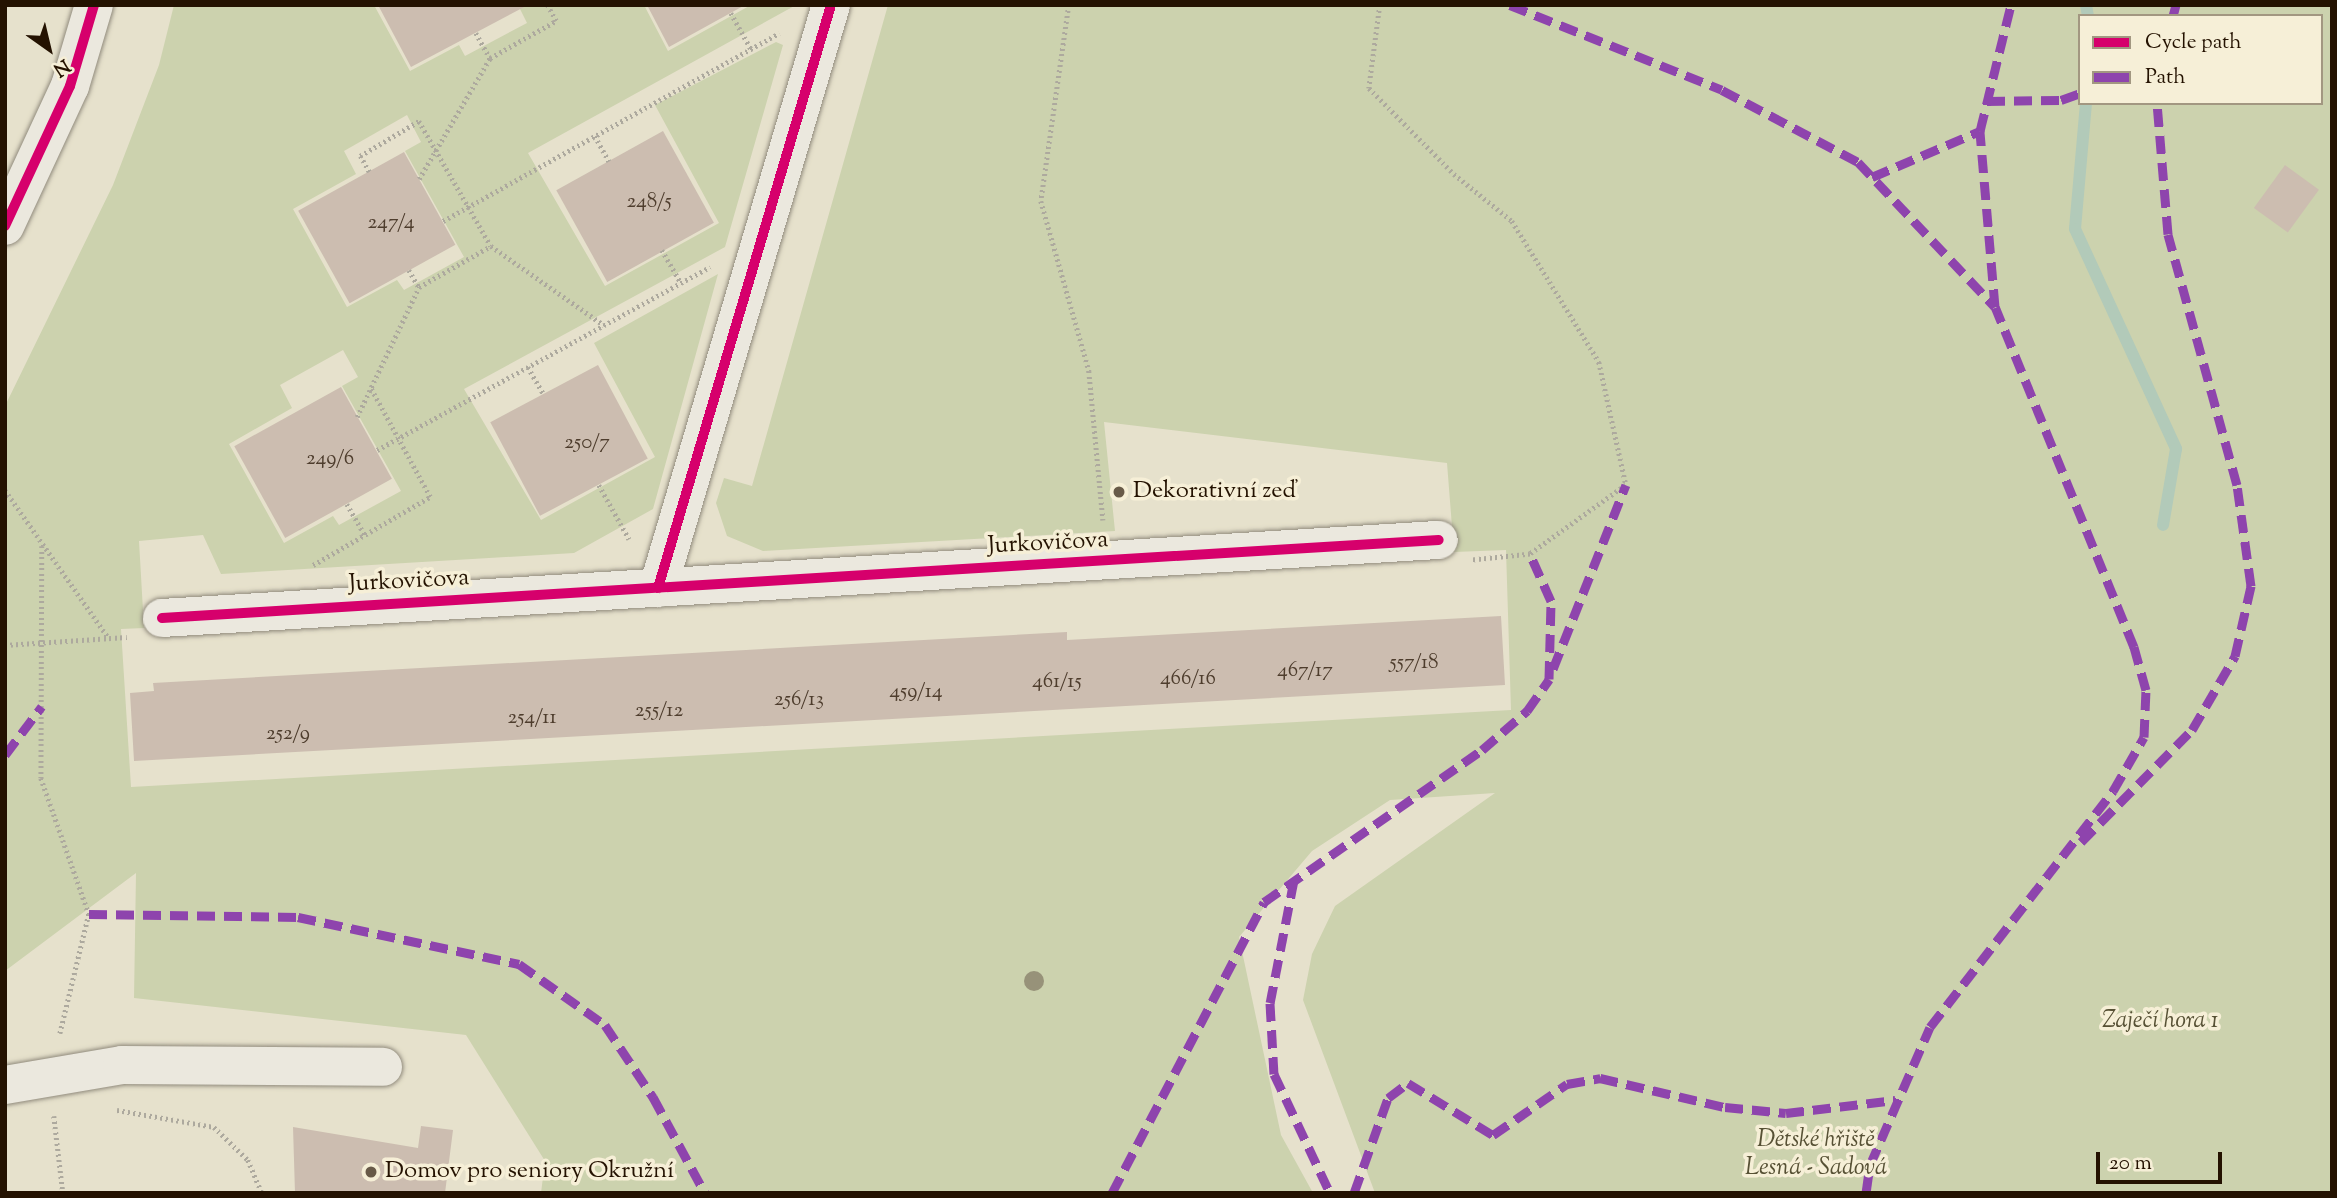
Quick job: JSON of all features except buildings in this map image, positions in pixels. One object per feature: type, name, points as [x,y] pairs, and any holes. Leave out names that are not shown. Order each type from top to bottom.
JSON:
[{"type":"street","points":[[5,226],[70,86],[94,5]]},
{"type":"street","points":[[659,588],[831,5]]},
{"type":"street","name":"Jurkovičova","points":[[152,627],[659,588],[1439,540]]},
{"type":"street","points":[[5,1085],[122,1065],[212,1062],[383,1067]]},
{"type":"path","points":[[419,179],[489,58],[556,21],[547,5]]},
{"type":"path","points":[[1069,5],[1041,201],[1089,371],[1106,562]]},
{"type":"path","points":[[1380,5],[1369,88],[1454,174],[1513,220],[1599,362],[1626,485],[1530,554]]},
{"type":"path","points":[[731,13],[751,49]]},
{"type":"path","points":[[443,221],[789,28]]},
{"type":"path","points":[[476,33],[489,58]]},
{"type":"path","points":[[369,172],[360,156],[419,121],[491,246],[604,325]]},
{"type":"path","points":[[595,136],[609,161]]},
{"type":"path","points":[[357,417],[419,287],[491,246]]},
{"type":"path","points":[[662,250],[681,283]]},
{"type":"path","points":[[377,450],[722,261]]},
{"type":"path","points":[[410,270],[419,287]]},
{"type":"path","points":[[528,367],[544,395]]},
{"type":"path","points":[[307,569],[430,497],[370,389]]},
{"type":"path","points":[[5,490],[41,546],[108,637]]},
{"type":"path","points":[[347,504],[365,535]]},
{"type":"path","points":[[41,546],[41,778],[89,914],[45,1078]]},
{"type":"path","points":[[5,645],[108,637],[152,627]]},
{"type":"path","points":[[113,1109],[214,1127],[247,1160],[262,1193]]},
{"type":"path","points":[[63,1193],[54,1116],[66,1112]]},
{"type":"green space","points":[[174,5],[374,5],[410,71],[459,45],[465,56],[527,23],[518,5],[644,5],[668,51],[751,5],[796,5],[528,153],[605,286],[719,223],[655,105],[776,42],[783,45],[725,247],[464,389],[541,520],[655,457],[594,343],[718,274],[653,509],[574,553],[221,574],[203,535],[139,541],[144,628],[121,629],[131,787],[1511,710],[1506,550],[1454,552],[1447,463],[1104,422],[1115,531],[763,551],[727,536],[716,503],[724,478],[752,486],[888,5],[2332,5],[2332,1193],[1375,1193],[1303,1000],[1312,954],[1335,906],[1495,793],[1390,800],[1312,851],[1239,937],[1281,1135],[1313,1193],[541,1193],[545,1161],[466,1035],[134,998],[136,873],[5,971],[5,406],[113,185],[159,65]],"holes":[[[407,115],[421,142],[405,151],[464,257],[404,290],[397,280],[347,307],[293,209],[356,174],[344,151]],[[343,350],[358,377],[342,386],[401,491],[339,525],[333,516],[284,543],[229,444],[292,408],[280,385]]]},
{"type":"waterway","points":[[2086,5],[2088,14]]},
{"type":"waterway","points":[[2086,105],[2075,229],[2176,449],[2163,525]]},
{"type":"marked path","points":[[1510,5],[1722,90],[1858,162],[1995,307]]},
{"type":"marked path","points":[[1866,1193],[1870,1165],[1930,1027],[2113,791],[2144,737],[2146,690],[2134,647],[1995,307],[1980,131],[2011,5]]},
{"type":"marked path","points":[[2174,14],[2176,5]]},
{"type":"marked path","points":[[1987,101],[2061,100],[2078,94]]},
{"type":"marked path","points":[[2081,842],[2192,730],[2235,656],[2251,586],[2237,485],[2168,234],[2157,105]]},
{"type":"marked path","points":[[1872,177],[1980,131]]},
{"type":"marked path","points":[[1553,669],[1626,485]]},
{"type":"marked path","points":[[1112,1193],[1264,902],[1482,750],[1527,711],[1549,679],[1551,601],[1530,554]]},
{"type":"marked path","points":[[5,755],[42,706]]},
{"type":"marked path","points":[[1294,880],[1270,1003],[1274,1074],[1330,1193]]},
{"type":"marked path","points":[[89,914],[298,917],[519,964],[605,1025],[653,1097],[705,1193]]},
{"type":"marked path","points":[[1354,1193],[1388,1098],[1408,1083],[1493,1135],[1567,1084],[1600,1078],[1725,1107],[1786,1113],[1895,1100]]},
{"type":"cycle path","points":[[5,226],[70,86],[94,5]]},
{"type":"cycle path","points":[[658,588],[831,5]]},
{"type":"cycle path","points":[[162,618],[1439,540]]},
{"type":"place","name":"Dekorativní zeď","points":[[1119,492]]},
{"type":"place","name":"Domov pro seniory Okružní","points":[[371,1172]]},
{"type":"park label","name":"Zaječí hora 1","points":[[2160,1022]]},
{"type":"park label","name":"Dětské hřiště Lesná - Sadová","points":[[1816,1155]]}]
